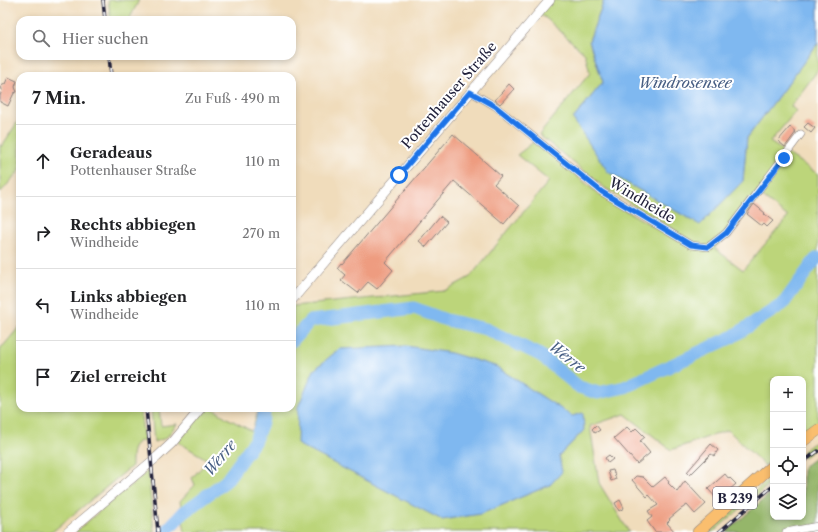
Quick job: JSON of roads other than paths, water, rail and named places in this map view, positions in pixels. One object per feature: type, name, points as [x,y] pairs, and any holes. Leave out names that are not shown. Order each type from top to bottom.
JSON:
[{"type":"main road","points":[[806,439],[818,430]]},
{"type":"main road","name":"B 239","points":[[698,532],[770,468]]},
{"type":"street","name":"Pottenhauser Straße","points":[[296,295],[550,0]]},
{"type":"street","name":"Windheide","points":[[470,92],[495,106],[602,192],[691,245],[708,247],[726,233],[801,134]]},
{"type":"street","points":[[68,532],[157,457],[172,443],[198,412]]},
{"type":"street","points":[[786,532],[818,526]]},
{"type":"water","name":"Windrosensee","points":[[604,0],[818,0],[818,43],[747,138],[743,181],[700,225],[608,172],[573,119],[603,82],[589,41]]},
{"type":"water","points":[[406,346],[451,353],[495,366],[572,416],[583,413],[584,430],[559,456],[562,472],[550,485],[481,514],[442,520],[297,444],[298,407],[314,370],[339,349]]},
{"type":"waterway","name":"Werre","points":[[296,337],[310,321],[414,308],[446,320],[486,329],[540,355],[579,387],[598,393],[625,387],[732,337],[783,304],[818,258]]},
{"type":"waterway","name":"Werre","points":[[165,532],[184,512],[226,481],[254,442],[262,423],[264,412]]},
{"type":"railway","points":[[103,0],[105,16]]},
{"type":"railway","points":[[109,60],[111,72]]},
{"type":"railway","points":[[146,412],[158,532]]},
{"type":"railway","points":[[806,460],[818,451]]},
{"type":"railway","points":[[719,532],[770,489]]}]
